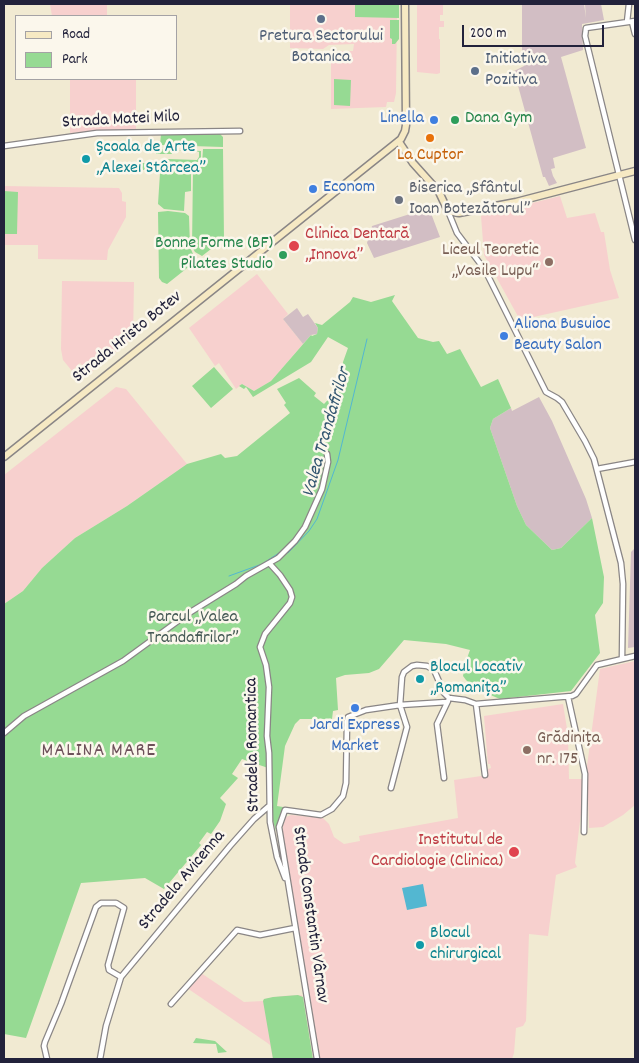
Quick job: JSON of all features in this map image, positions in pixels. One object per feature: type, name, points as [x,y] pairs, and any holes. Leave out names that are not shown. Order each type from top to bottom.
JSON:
[{"type":"main road","points":[[406,4],[406,125],[404,136],[398,142],[409,158],[439,192],[448,211],[462,213],[516,202],[635,171]]},
{"type":"main road","name":"Strada Hristo Botev","points":[[4,458],[398,142]]},
{"type":"street","points":[[629,4],[631,22],[635,34]]},
{"type":"street","points":[[631,22],[586,28],[586,43],[635,240]]},
{"type":"street","name":"Strada Matei Milo","points":[[4,146],[97,133],[240,131]]},
{"type":"street","points":[[448,211],[457,233],[485,270],[546,392],[562,402],[585,441],[597,469],[621,563],[623,598],[622,659]]},
{"type":"street","points":[[4,733],[24,716],[123,660],[189,613],[246,576],[270,564],[295,541],[305,527],[322,489],[328,454]]},
{"type":"street","points":[[597,469],[635,462]]},
{"type":"street","name":"Stradela Romantica","points":[[270,564],[280,575],[290,590],[292,597],[290,603],[265,634],[260,647],[266,664],[269,687],[267,736],[269,753],[268,806],[280,869],[287,881]]},
{"type":"street","points":[[400,705],[448,700],[465,700],[476,704],[568,697],[576,694],[597,665],[635,656]]},
{"type":"street","points":[[391,788],[407,727],[400,705],[402,677],[408,668],[417,664],[434,670],[448,700]]},
{"type":"street","points":[[568,697],[585,774],[584,832]]},
{"type":"street","points":[[444,778],[437,724],[448,700]]},
{"type":"street","points":[[476,704],[485,775]]},
{"type":"street","name":"Strada Constantin Vârnav","points":[[317,1059],[294,928],[279,827],[285,810],[320,815],[332,809],[343,796],[346,783],[348,717],[366,710],[400,705]]},
{"type":"street","name":"Stradela Avicenna","points":[[121,977],[254,819],[268,806]]},
{"type":"street","points":[[47,1059],[44,1042],[61,1004],[96,907],[101,903],[116,903],[124,908],[108,965],[109,970],[121,977],[106,1026],[100,1059]]},
{"type":"street","points":[[171,1004],[237,930],[260,935],[294,928]]},
{"type":"shaded area","points":[[50,4],[107,4],[107,15],[52,15]]},
{"type":"shaded area","points":[[290,4],[355,4],[355,17],[397,17],[396,93],[394,102],[387,102],[386,107],[331,109],[331,51],[353,51],[354,44],[329,45],[323,49],[290,48]]},
{"type":"shaded area","points":[[417,4],[443,4],[443,15],[440,15],[440,21],[444,21],[444,27],[439,27],[440,73],[437,74],[417,72]]},
{"type":"shaded area","points":[[522,4],[584,4],[586,18],[585,4],[601,4],[604,20],[582,24],[583,50],[561,57],[586,148],[553,158],[555,168],[551,169],[557,183],[549,186],[545,177],[543,177],[514,71],[524,66],[522,54]]},
{"type":"shaded area","points":[[70,80],[136,80],[136,129],[70,133]]},
{"type":"shaded area","points":[[4,186],[119,188],[122,193],[122,201],[126,202],[126,217],[108,250],[107,260],[38,259],[38,245],[4,245]]},
{"type":"shaded area","name":"Liceul Teoretic „Vasile Lupu“","points":[[560,196],[567,218],[595,213],[601,232],[604,232],[610,270],[619,298],[520,320],[484,255],[481,216]]},
{"type":"shaded area","points":[[429,208],[440,237],[374,258],[367,243],[372,226]]},
{"type":"shaded area","points":[[257,274],[288,314],[283,319],[303,344],[271,381],[254,391],[242,384],[236,389],[219,363],[215,366],[189,328]]},
{"type":"shaded area","points":[[62,281],[134,282],[133,338],[90,373],[80,363],[72,371],[63,360],[61,349]]},
{"type":"shaded area","points":[[297,308],[303,317],[308,314],[318,328],[317,334],[311,335],[303,344],[283,319]]},
{"type":"shaded area","points":[[116,387],[126,389],[187,464],[127,506],[75,538],[42,568],[23,591],[4,604],[4,475]]},
{"type":"shaded area","points":[[539,397],[552,421],[586,499],[592,518],[561,548],[552,550],[526,525],[517,506],[490,428],[493,419],[511,408],[512,411]]},
{"type":"shaded area","points":[[635,548],[635,647],[628,648],[631,552]]},
{"type":"shaded area","points":[[635,661],[635,805],[603,827],[589,828],[587,766],[600,669]]},
{"type":"shaded area","points":[[563,704],[568,735],[569,779],[585,779],[575,863],[577,867],[556,875],[548,936],[529,934],[526,1021],[523,1026],[516,1028],[512,1059],[320,1059],[283,836],[283,826],[286,817],[291,815],[323,818],[329,824],[334,837],[344,844],[360,841],[359,836],[458,818],[454,780],[488,775],[488,769],[491,768],[490,764],[488,764],[484,716]]},
{"type":"shaded area","points":[[201,973],[244,1002],[302,995],[313,1059],[273,1059],[270,1045],[187,988]]},
{"type":"green space","points":[[355,4],[399,4],[399,18],[355,17]]},
{"type":"green space","points":[[390,20],[399,20],[399,39],[395,44],[392,44],[392,39],[390,38]]},
{"type":"green space","points":[[334,79],[351,80],[350,106],[334,105]]},
{"type":"green space","points":[[161,134],[220,134],[223,137],[223,147],[160,145]]},
{"type":"green space","points":[[156,149],[201,151],[201,159],[196,166],[143,170],[140,163],[168,163],[168,159],[197,160],[199,157],[199,152],[196,151],[172,150],[172,154],[156,154]]},
{"type":"green space","points":[[203,149],[223,149],[224,239],[202,256],[195,252],[192,247],[193,170],[202,164]]},
{"type":"green space","points":[[188,169],[191,171],[191,191],[185,192],[184,211],[164,209],[158,204],[160,173]]},
{"type":"green space","points":[[4,191],[18,192],[17,234],[4,234]]},
{"type":"green space","points":[[158,212],[185,213],[189,216],[190,247],[196,261],[167,284],[159,278]]},
{"type":"green space","name":"Parcul „Valea Trandafirilor”","points":[[395,295],[392,301],[418,338],[433,342],[439,341],[447,354],[460,349],[481,387],[498,379],[511,408],[493,419],[490,428],[517,506],[526,525],[552,550],[561,548],[592,518],[604,577],[603,603],[595,615],[600,653],[571,691],[500,699],[476,689],[463,676],[470,650],[446,644],[404,640],[379,669],[369,673],[345,675],[336,678],[338,710],[333,711],[332,719],[300,719],[295,724],[285,746],[277,806],[283,807],[276,831],[272,818],[271,769],[242,759],[232,774],[238,778],[220,798],[226,804],[220,821],[211,834],[207,832],[199,843],[201,845],[164,889],[145,878],[81,883],[26,1038],[4,1034],[4,604],[23,591],[42,568],[75,538],[127,506],[187,464],[221,454],[225,458],[237,456],[290,413],[277,389],[299,378],[316,393],[314,396],[324,404],[340,387],[343,362],[348,348],[328,337],[311,362],[253,397],[246,387],[244,389],[239,386],[242,384],[254,391],[271,381],[311,335],[317,334],[318,328],[315,323],[322,325],[350,302],[353,297],[371,302]]},
{"type":"green space","points":[[214,367],[233,389],[211,408],[192,386]]},
{"type":"green space","points":[[298,995],[303,997],[313,1059],[273,1059],[263,1001],[273,997]]},
{"type":"green space","points":[[196,1038],[215,1041],[227,1052],[218,1053],[216,1044],[193,1043]]},
{"type":"water","points":[[423,884],[427,906],[407,910],[402,888]]},
{"type":"waterway","name":"Valea Trandafirilor","points":[[288,553],[309,531],[317,519],[338,460],[367,339]]},
{"type":"waterway","name":"Valea Trandafirilor","points":[[229,576],[262,564],[282,551]]},
{"type":"place","name":"Pretura Sectorului Botanica","points":[[321,19]]},
{"type":"place","name":"Initiativa Pozitiva","points":[[475,71]]},
{"type":"place","name":"Linella","points":[[434,120]]},
{"type":"place","name":"Dana Gym","points":[[455,120]]},
{"type":"place","name":"La Cuptor","points":[[430,138]]},
{"type":"place","name":"Școala de Arte „Alexei Stârcea”","points":[[86,159]]},
{"type":"place","name":"Econom","points":[[313,189]]},
{"type":"place","name":"Biserica „Sfântul Ioan Botezătorul”","points":[[399,200]]},
{"type":"place","name":"Clinica Dentară „Innova”","points":[[294,246]]},
{"type":"place","name":"Bonne Forme (BF) Pilates Studio","points":[[283,255]]},
{"type":"place","name":"Liceul Teoretic „Vasile Lupu“","points":[[549,262]]},
{"type":"place","name":"Aliona Busuioc Beauty Salon","points":[[504,336]]},
{"type":"place","name":"Blocul Locativ „Romanița”","points":[[420,679]]},
{"type":"place","name":"Jardi Express Market","points":[[355,708]]},
{"type":"place","name":"Grădinița nr. 175","points":[[527,750]]},
{"type":"place","name":"Institutul de Cardiologie (Clinica)","points":[[514,852]]},
{"type":"place","name":"Blocul chirurgical","points":[[420,945]]},
{"type":"district","name":"MALINA MARE","points":[[99,752]]}]
